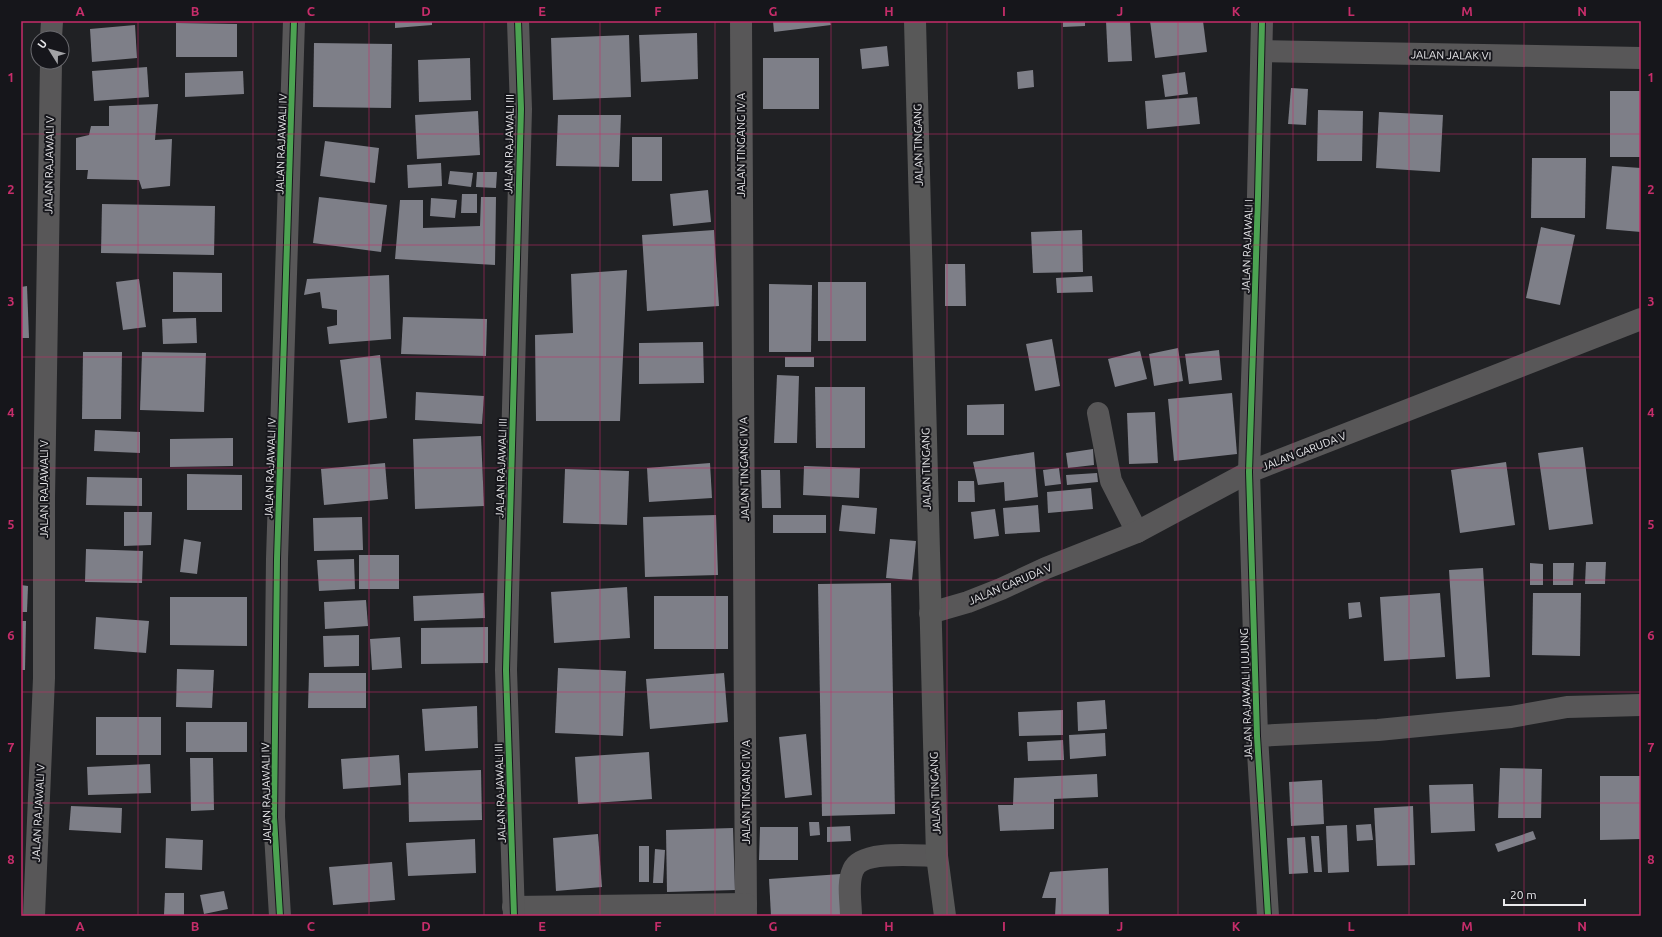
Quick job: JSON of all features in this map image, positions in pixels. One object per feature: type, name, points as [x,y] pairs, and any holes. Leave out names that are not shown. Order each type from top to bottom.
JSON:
[{"type":"main road","name":"JALAN TINGANG","points":[[916,21],[937,856],[945,916]]},
{"type":"street","name":"JALAN RAJAWALI IV","points":[[280,916],[274,817],[277,559],[294,21]]},
{"type":"street","name":"JALAN RAJAWALI III","points":[[514,912],[506,670],[521,109],[518,21]]},
{"type":"street","name":"JALAN TINGANG IV A","points":[[741,21],[746,910]]},
{"type":"street","name":"JALAN RAJAWALI I","points":[[1249,472],[1262,21]]},
{"type":"street","name":"JALAN JALAK VI","points":[[1262,51],[1641,58]]},
{"type":"street","name":"JALAN RAJAWALI V","points":[[34,916],[44,678],[44,498],[51,70]]},
{"type":"street","name":"JALAN GARUDA V","points":[[930,613],[968,602],[1001,589],[1046,568],[1136,532],[1249,472],[1641,319]]},
{"type":"street","points":[[1098,413],[1111,481],[1136,532]]},
{"type":"street","name":"JALAN RAJAWALI I UJUNG","points":[[1249,472],[1257,736],[1268,916]]},
{"type":"street","points":[[1257,736],[1378,730],[1511,717],[1567,707],[1641,705]]},
{"type":"street","points":[[851,916],[851,882],[853,869],[862,860],[878,856],[937,856]]},
{"type":"street","points":[[514,912],[746,910]]},
{"type":"building","points":[[395,21],[432,21],[432,25],[395,28]]},
{"type":"building","points":[[773,21],[830,21],[831,25],[774,32]]},
{"type":"building","points":[[1035,21],[1053,21],[1035,22]]},
{"type":"building","points":[[1063,21],[1085,21],[1085,26],[1063,27]]},
{"type":"building","points":[[1106,21],[1130,21],[1132,61],[1108,62]]},
{"type":"building","points":[[1150,21],[1203,21],[1207,52],[1155,58]]},
{"type":"building","points":[[176,23],[237,24],[237,57],[176,57]]},
{"type":"building","points":[[135,25],[137,58],[92,62],[90,29]]},
{"type":"building","points":[[697,33],[698,79],[641,82],[639,35]]},
{"type":"building","points":[[629,35],[631,97],[553,100],[551,38]]},
{"type":"building","points":[[314,43],[392,44],[391,108],[313,107]]},
{"type":"building","points":[[887,46],[889,66],[862,69],[860,49]]},
{"type":"building","points":[[470,58],[471,100],[419,102],[418,60]]},
{"type":"building","points":[[763,58],[819,58],[819,109],[763,109]]},
{"type":"building","points":[[147,67],[149,97],[94,101],[92,71]]},
{"type":"building","points":[[1033,70],[1034,87],[1018,89],[1017,72]]},
{"type":"building","points":[[243,71],[244,94],[185,97],[185,73]]},
{"type":"building","points":[[1185,72],[1188,94],[1165,97],[1162,75]]},
{"type":"building","points":[[1291,88],[1308,89],[1306,125],[1288,124]]},
{"type":"building","points":[[1610,91],[1641,91],[1641,157],[1610,157]]},
{"type":"building","points":[[1197,97],[1200,124],[1147,129],[1145,101]]},
{"type":"building","points":[[158,104],[155,140],[172,139],[170,186],[142,189],[139,180],[87,179],[88,170],[76,170],[76,138],[89,135],[91,126],[109,126],[109,106]]},
{"type":"building","points":[[1318,110],[1363,111],[1362,161],[1317,161]]},
{"type":"building","points":[[478,111],[480,155],[417,159],[415,115]]},
{"type":"building","points":[[1379,112],[1443,115],[1440,172],[1376,168]]},
{"type":"building","points":[[558,115],[621,115],[619,167],[556,166]]},
{"type":"building","points":[[632,137],[662,137],[662,181],[632,181]]},
{"type":"building","points":[[325,141],[379,148],[375,183],[320,176]]},
{"type":"building","points":[[1532,158],[1586,158],[1585,218],[1531,218]]},
{"type":"building","points":[[441,163],[442,186],[408,188],[407,165]]},
{"type":"building","points":[[1612,166],[1641,168],[1641,232],[1606,229]]},
{"type":"building","points":[[450,171],[473,173],[471,187],[448,184]]},
{"type":"building","points":[[477,172],[497,172],[496,188],[476,187]]},
{"type":"building","points":[[708,190],[711,222],[673,226],[670,194]]},
{"type":"building","points":[[462,194],[477,194],[477,213],[461,213]]},
{"type":"building","points":[[319,197],[387,205],[381,252],[313,243]]},
{"type":"building","points":[[481,197],[496,197],[495,265],[395,259],[400,200],[423,200],[423,228],[480,226]]},
{"type":"building","points":[[431,198],[457,200],[455,218],[430,216]]},
{"type":"building","points":[[102,204],[215,206],[214,255],[101,253]]},
{"type":"building","points":[[1541,227],[1575,235],[1560,305],[1526,298]]},
{"type":"building","points":[[714,230],[719,306],[647,311],[642,235]]},
{"type":"building","points":[[1082,230],[1083,272],[1033,273],[1031,232]]},
{"type":"building","points":[[945,264],[965,264],[966,306],[945,306]]},
{"type":"building","points":[[627,270],[620,421],[536,421],[535,335],[573,333],[571,274]]},
{"type":"building","points":[[173,272],[222,273],[222,312],[173,312]]},
{"type":"building","points":[[389,275],[391,339],[329,344],[327,327],[337,325],[337,310],[322,308],[320,292],[304,295],[307,279]]},
{"type":"building","points":[[1092,276],[1093,292],[1057,293],[1056,278]]},
{"type":"building","points":[[139,279],[146,327],[123,330],[116,282]]},
{"type":"building","points":[[818,282],[866,282],[866,341],[818,341]]},
{"type":"building","points":[[769,284],[812,285],[811,352],[769,352]]},
{"type":"building","points":[[27,286],[29,338],[21,338],[21,287]]},
{"type":"building","points":[[403,317],[487,319],[486,356],[401,354]]},
{"type":"building","points":[[196,318],[197,343],[163,344],[162,319]]},
{"type":"building","points":[[1052,339],[1060,386],[1035,391],[1026,344]]},
{"type":"building","points":[[703,342],[704,383],[639,384],[639,343]]},
{"type":"building","points":[[1178,348],[1183,381],[1154,386],[1149,354]]},
{"type":"building","points":[[1219,350],[1222,380],[1189,384],[1185,354]]},
{"type":"building","points":[[1140,351],[1147,379],[1115,387],[1108,359]]},
{"type":"building","points":[[83,352],[122,352],[121,419],[82,419]]},
{"type":"building","points":[[142,352],[206,353],[204,412],[140,410]]},
{"type":"building","points":[[380,355],[387,418],[348,423],[340,360]]},
{"type":"building","points":[[785,357],[814,357],[814,367],[785,367]]},
{"type":"building","points":[[777,375],[799,376],[797,443],[774,443]]},
{"type":"building","points":[[815,387],[865,387],[865,448],[816,448]]},
{"type":"building","points":[[416,392],[484,396],[482,424],[415,420]]},
{"type":"building","points":[[1232,393],[1237,454],[1174,461],[1168,399]]},
{"type":"building","points":[[1004,404],[1004,435],[967,435],[967,405]]},
{"type":"building","points":[[1155,412],[1158,463],[1129,464],[1127,413]]},
{"type":"building","points":[[95,430],[140,432],[140,453],[94,451]]},
{"type":"building","points":[[481,436],[484,506],[415,509],[413,439]]},
{"type":"building","points":[[233,438],[233,466],[170,467],[170,439]]},
{"type":"building","points":[[1583,447],[1593,524],[1549,530],[1538,453]]},
{"type":"building","points":[[1093,449],[1094,465],[1068,468],[1066,453]]},
{"type":"building","points":[[1034,452],[1038,497],[1005,501],[1004,482],[978,485],[973,462]]},
{"type":"building","points":[[1506,462],[1515,525],[1460,533],[1451,470]]},
{"type":"building","points":[[385,463],[388,499],[324,505],[321,469]]},
{"type":"building","points":[[710,463],[712,498],[649,502],[647,468]]},
{"type":"building","points":[[804,466],[860,468],[859,498],[803,495]]},
{"type":"building","points":[[1059,468],[1061,484],[1045,486],[1043,470]]},
{"type":"building","points":[[565,469],[629,471],[627,525],[563,523]]},
{"type":"building","points":[[761,470],[780,470],[781,508],[762,508]]},
{"type":"building","points":[[1097,473],[1098,482],[1067,485],[1066,475]]},
{"type":"building","points":[[187,474],[242,475],[242,510],[187,510]]},
{"type":"building","points":[[87,477],[142,478],[142,506],[86,505]]},
{"type":"building","points":[[958,481],[974,481],[975,502],[958,502]]},
{"type":"building","points":[[1091,488],[1093,509],[1048,513],[1047,492]]},
{"type":"building","points":[[842,505],[877,508],[875,534],[839,531]]},
{"type":"building","points":[[1038,505],[1040,532],[1005,534],[1003,508]]},
{"type":"building","points":[[995,509],[999,536],[974,539],[971,512]]},
{"type":"building","points":[[124,512],[152,512],[151,545],[124,546]]},
{"type":"building","points":[[716,515],[718,575],[645,577],[643,517]]},
{"type":"building","points":[[773,515],[826,515],[826,533],[773,533]]},
{"type":"building","points":[[362,517],[363,550],[314,551],[313,518]]},
{"type":"building","points":[[184,539],[201,542],[197,574],[180,572]]},
{"type":"building","points":[[890,539],[916,541],[912,580],[886,578]]},
{"type":"building","points":[[86,549],[143,551],[142,583],[85,582]]},
{"type":"building","points":[[359,555],[399,555],[399,589],[359,589]]},
{"type":"building","points":[[354,559],[355,589],[319,591],[317,560]]},
{"type":"building","points":[[1586,562],[1606,562],[1605,584],[1585,584]]},
{"type":"building","points":[[1530,563],[1543,564],[1543,585],[1530,585]]},
{"type":"building","points":[[1553,563],[1574,563],[1573,585],[1553,585]]},
{"type":"building","points":[[1483,568],[1490,677],[1456,679],[1449,570]]},
{"type":"building","points":[[891,583],[895,814],[822,816],[818,584]]},
{"type":"building","points":[[21,585],[28,586],[27,612],[21,612]]},
{"type":"building","points":[[627,587],[630,638],[554,643],[551,592]]},
{"type":"building","points":[[484,593],[485,618],[414,621],[413,596]]},
{"type":"building","points":[[1440,593],[1445,657],[1384,661],[1380,597]]},
{"type":"building","points":[[1533,593],[1581,593],[1580,656],[1532,655]]},
{"type":"building","points":[[654,596],[728,596],[728,649],[654,649]]},
{"type":"building","points":[[170,597],[247,597],[247,646],[170,645]]},
{"type":"building","points":[[366,600],[368,626],[325,629],[324,602]]},
{"type":"building","points":[[1360,602],[1362,617],[1349,619],[1348,603]]},
{"type":"building","points":[[96,617],[149,621],[146,653],[94,649]]},
{"type":"building","points":[[21,621],[26,621],[25,670],[21,670]]},
{"type":"building","points":[[488,627],[488,663],[421,664],[421,628]]},
{"type":"building","points":[[359,635],[359,666],[324,667],[323,636]]},
{"type":"building","points":[[400,637],[402,668],[372,670],[370,639]]},
{"type":"building","points":[[558,668],[626,671],[623,736],[555,733]]},
{"type":"building","points":[[177,669],[214,670],[212,708],[176,707]]},
{"type":"building","points":[[309,673],[366,673],[366,708],[308,708]]},
{"type":"building","points":[[724,673],[728,722],[650,729],[646,679]]},
{"type":"building","points":[[1105,700],[1107,729],[1078,731],[1077,702]]},
{"type":"building","points":[[477,706],[478,748],[425,751],[422,709]]},
{"type":"building","points":[[1063,710],[1063,735],[1019,736],[1018,712]]},
{"type":"building","points":[[96,717],[161,717],[161,755],[96,755]]},
{"type":"building","points":[[186,722],[247,722],[247,752],[186,752]]},
{"type":"building","points":[[1105,733],[1106,756],[1070,759],[1069,735]]},
{"type":"building","points":[[806,734],[812,795],[785,798],[779,737]]},
{"type":"building","points":[[1063,740],[1064,760],[1028,761],[1027,742]]},
{"type":"building","points":[[649,752],[652,799],[578,804],[575,757]]},
{"type":"building","points":[[399,755],[401,785],[343,789],[341,759]]},
{"type":"building","points":[[190,758],[213,758],[214,810],[191,811]]},
{"type":"building","points":[[150,764],[151,793],[88,795],[87,767]]},
{"type":"building","points":[[1500,768],[1542,769],[1541,818],[1498,818]]},
{"type":"building","points":[[481,770],[482,820],[409,822],[408,773]]},
{"type":"building","points":[[1097,774],[1098,797],[1054,799],[1054,829],[1000,831],[998,805],[1013,805],[1014,778]]},
{"type":"building","points":[[1600,776],[1641,776],[1641,839],[1600,840]]},
{"type":"building","points":[[1322,780],[1324,824],[1291,826],[1289,782]]},
{"type":"building","points":[[1473,784],[1475,831],[1431,833],[1429,785]]},
{"type":"building","points":[[71,806],[122,808],[121,833],[69,830]]},
{"type":"building","points":[[1413,806],[1415,865],[1377,866],[1374,808]]},
{"type":"building","points":[[809,822],[819,822],[820,835],[810,836]]},
{"type":"building","points":[[1371,824],[1373,840],[1357,841],[1356,825]]},
{"type":"building","points":[[1347,825],[1349,872],[1328,873],[1326,826]]},
{"type":"building","points":[[850,826],[851,841],[827,842],[827,827]]},
{"type":"building","points":[[760,827],[798,827],[798,860],[759,860]]},
{"type":"building","points":[[733,828],[735,890],[667,892],[666,830]]},
{"type":"building","points":[[1533,831],[1536,839],[1498,852],[1495,844]]},
{"type":"building","points":[[598,834],[602,887],[556,891],[553,838]]},
{"type":"building","points":[[1311,836],[1319,836],[1322,872],[1314,872]]},
{"type":"building","points":[[1305,837],[1308,873],[1289,874],[1287,838]]},
{"type":"building","points":[[166,838],[203,840],[202,870],[165,868]]},
{"type":"building","points":[[475,839],[476,873],[408,876],[406,843]]},
{"type":"building","points":[[639,846],[649,846],[649,882],[639,882]]},
{"type":"building","points":[[655,849],[665,850],[663,883],[653,883]]},
{"type":"building","points":[[392,862],[395,900],[333,905],[329,867]]},
{"type":"building","points":[[1108,868],[1109,916],[1055,916],[1056,898],[1042,898],[1050,872]]},
{"type":"building","points":[[841,874],[843,916],[771,916],[769,879]]},
{"type":"building","points":[[224,891],[228,909],[204,914],[200,895]]},
{"type":"building","points":[[165,893],[184,893],[184,915],[164,915]]},
{"type":"cycle path","points":[[280,916],[274,817],[277,559],[294,21]]},
{"type":"cycle path","points":[[514,916],[506,670],[521,109],[518,21]]},
{"type":"cycle path","points":[[1262,21],[1249,472],[1257,736],[1268,916]]}]
